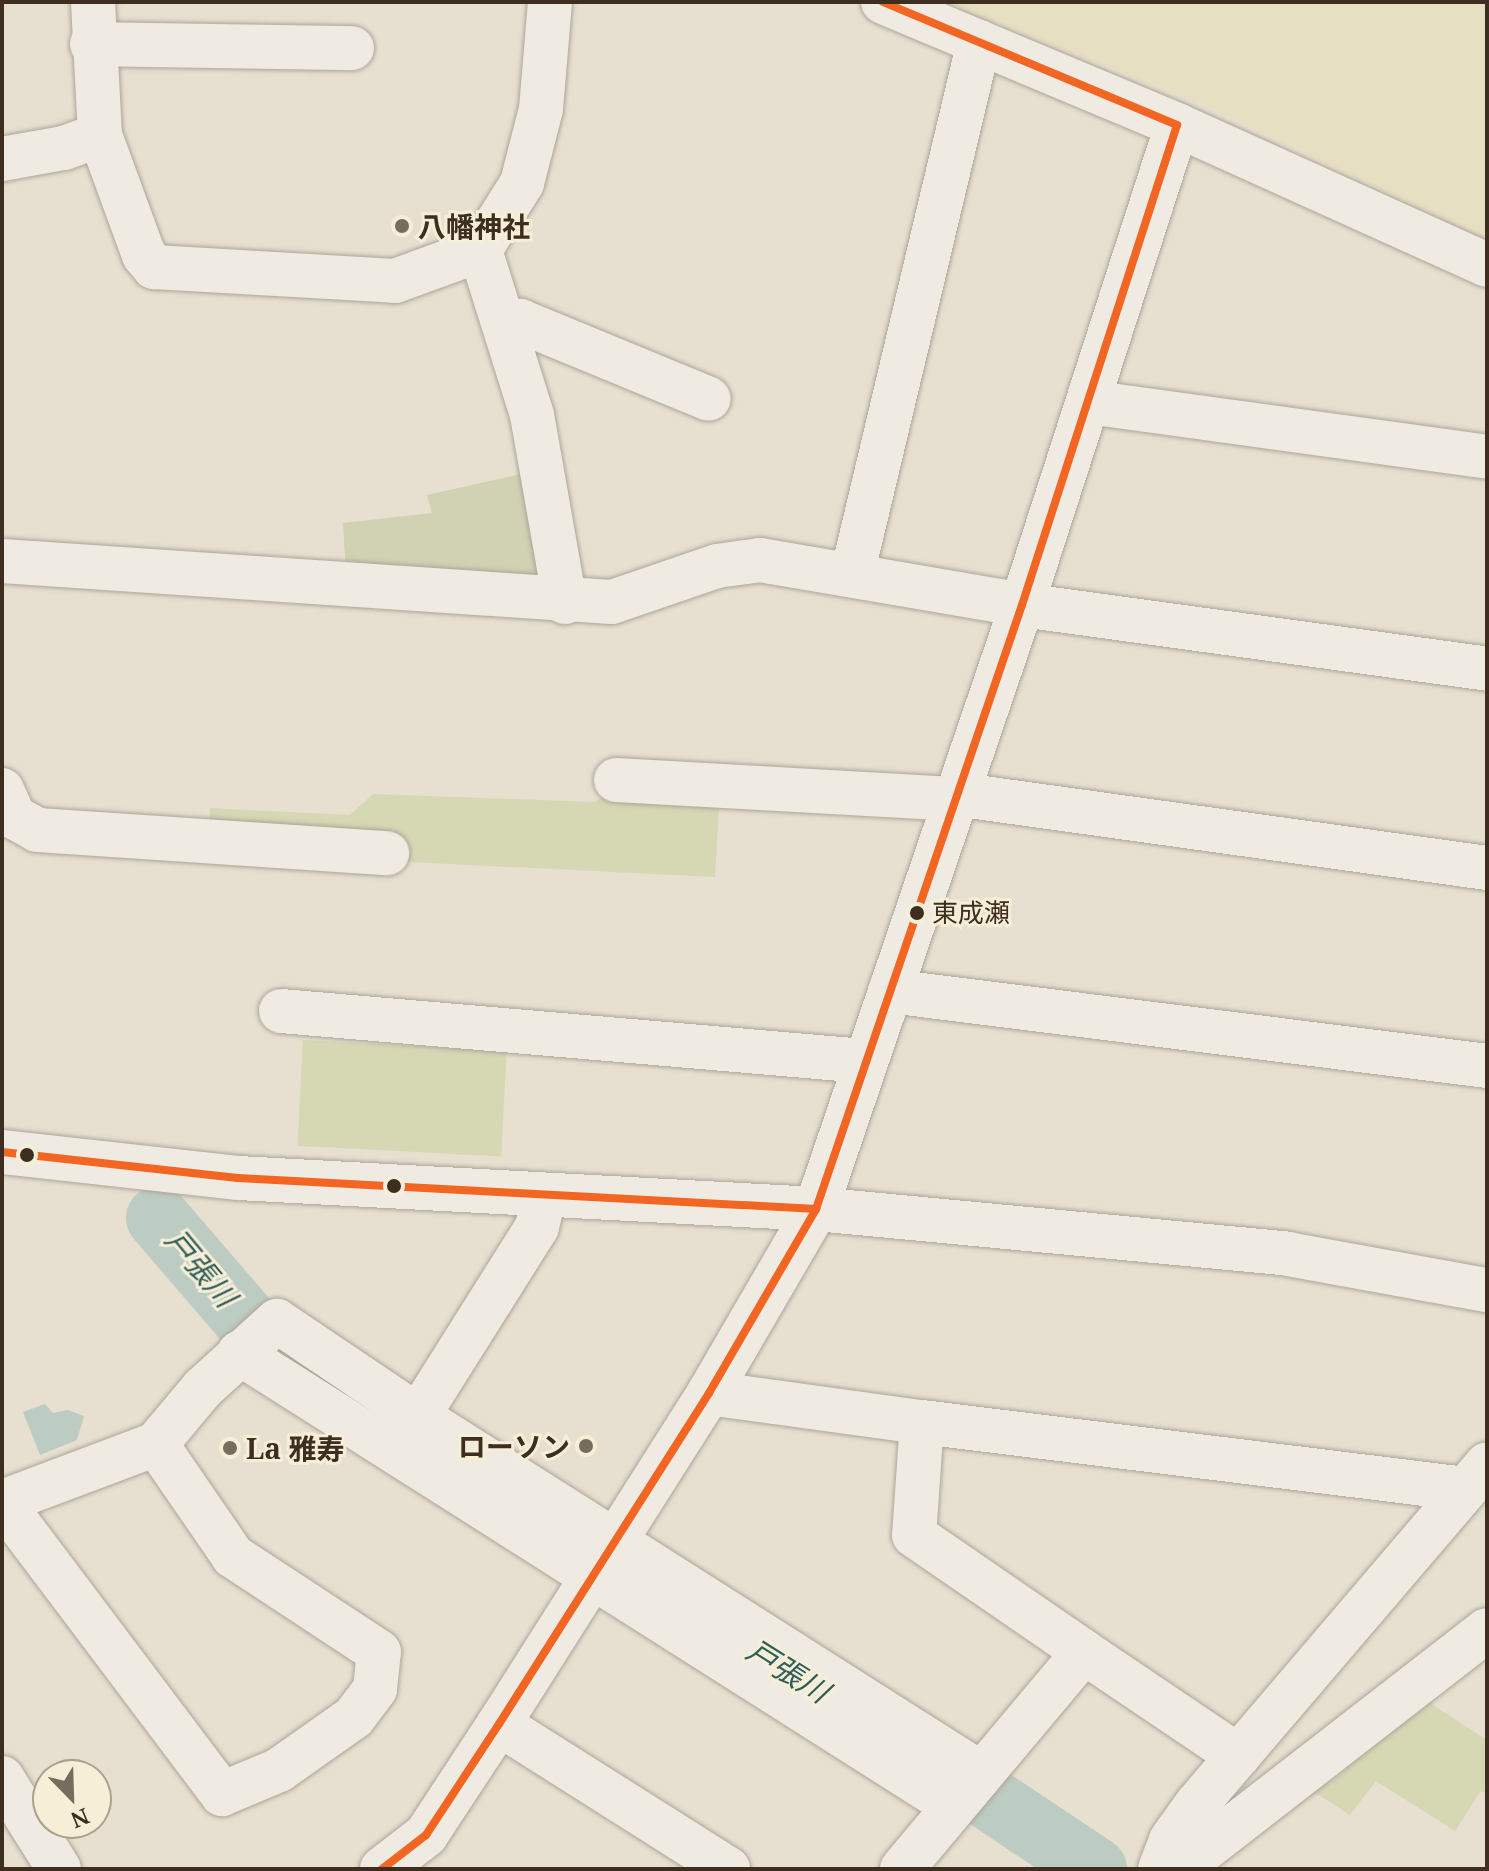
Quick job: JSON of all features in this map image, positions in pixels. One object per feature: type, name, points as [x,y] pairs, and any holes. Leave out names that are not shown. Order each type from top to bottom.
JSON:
[{"type":"street","points":[[342,59],[92,23],[100,135],[144,255],[154,267],[264,256],[395,281],[480,250],[522,183],[541,109],[550,2]]},
{"type":"street","points":[[883,2],[1177,125],[1487,265]]},
{"type":"street","points":[[852,575],[979,42]]},
{"type":"street","points":[[382,1869],[426,1835],[499,1724],[709,1393],[816,1209],[954,796],[1022,605],[1177,125]]},
{"type":"street","points":[[2,159],[64,148],[100,135]]},
{"type":"street","points":[[480,250],[532,415],[565,602]]},
{"type":"street","points":[[506,325],[520,321],[709,399]]},
{"type":"street","points":[[1088,402],[1487,457]]},
{"type":"street","points":[[2,561],[565,602],[612,602],[717,566],[760,560],[1022,605],[1487,669]]},
{"type":"street","points":[[616,780],[954,796],[1487,868]]},
{"type":"street","points":[[2,790],[14,817],[37,830],[387,853]]},
{"type":"street","points":[[890,991],[1487,1066]]},
{"type":"street","points":[[281,1011],[864,1061]]},
{"type":"street","points":[[2,1152],[168,1173],[544,1197],[816,1209],[1288,1254],[1487,1290]]},
{"type":"street","points":[[418,1416],[537,1227],[544,1197]]},
{"type":"street","points":[[156,1444],[233,1556],[379,1652],[375,1689],[354,1717],[279,1770],[222,1794],[2,1502],[156,1444],[239,1353],[277,1321],[418,1416],[601,1559]]},
{"type":"street","points":[[239,1353],[601,1559],[963,1794]]},
{"type":"street","points":[[709,1393],[922,1422],[1476,1476]]},
{"type":"street","points":[[922,1422],[910,1529],[914,1535],[1238,1756]]},
{"type":"street","points":[[1160,1869],[1171,1840],[1238,1756],[1476,1476]]},
{"type":"street","points":[[1172,1869],[1184,1865],[1487,1630]]},
{"type":"street","points":[[902,1869],[1084,1652]]},
{"type":"street","points":[[499,1724],[728,1869]]},
{"type":"street","points":[[2,1778],[59,1869]]},
{"type":"shaded area","points":[[943,2],[1487,2],[1487,241],[1211,108]]},
{"type":"shaded area","points":[[45,1404],[53,1413],[68,1410],[84,1416],[77,1440],[40,1455],[23,1412]]},
{"type":"green space","points":[[526,473],[547,586],[346,574],[343,523],[432,513],[427,495]]},
{"type":"green space","points":[[619,784],[720,790],[715,877],[208,852],[210,808],[350,815],[373,794],[595,802]]},
{"type":"green space","points":[[303,1040],[507,1051],[501,1157],[297,1146]]},
{"type":"green space","points":[[1422,1698],[1487,1740],[1487,1794],[1481,1791],[1455,1831],[1376,1781],[1350,1815],[1306,1787],[1320,1776],[1329,1784],[1347,1769],[1340,1760]]},
{"type":"waterway","name":"戸張川","points":[[158,1218],[245,1319]]},
{"type":"waterway","name":"戸張川","points":[[282,1351],[370,1408]]},
{"type":"waterway","name":"戸張川","points":[[987,1797],[1095,1869]]},
{"type":"transit line","points":[[382,1869],[426,1835],[499,1724],[709,1393],[816,1209],[1022,605],[1177,125],[883,2]]},
{"type":"transit line","points":[[2,1152],[238,1178],[816,1209]]},
{"type":"place","name":"八幡神社","points":[[402,226]]},
{"type":"place","name":"東成瀬","points":[[917,913]]},
{"type":"place","name":"ローソン","points":[[586,1446]]},
{"type":"place","name":"La 雅寿","points":[[230,1448]]}]
